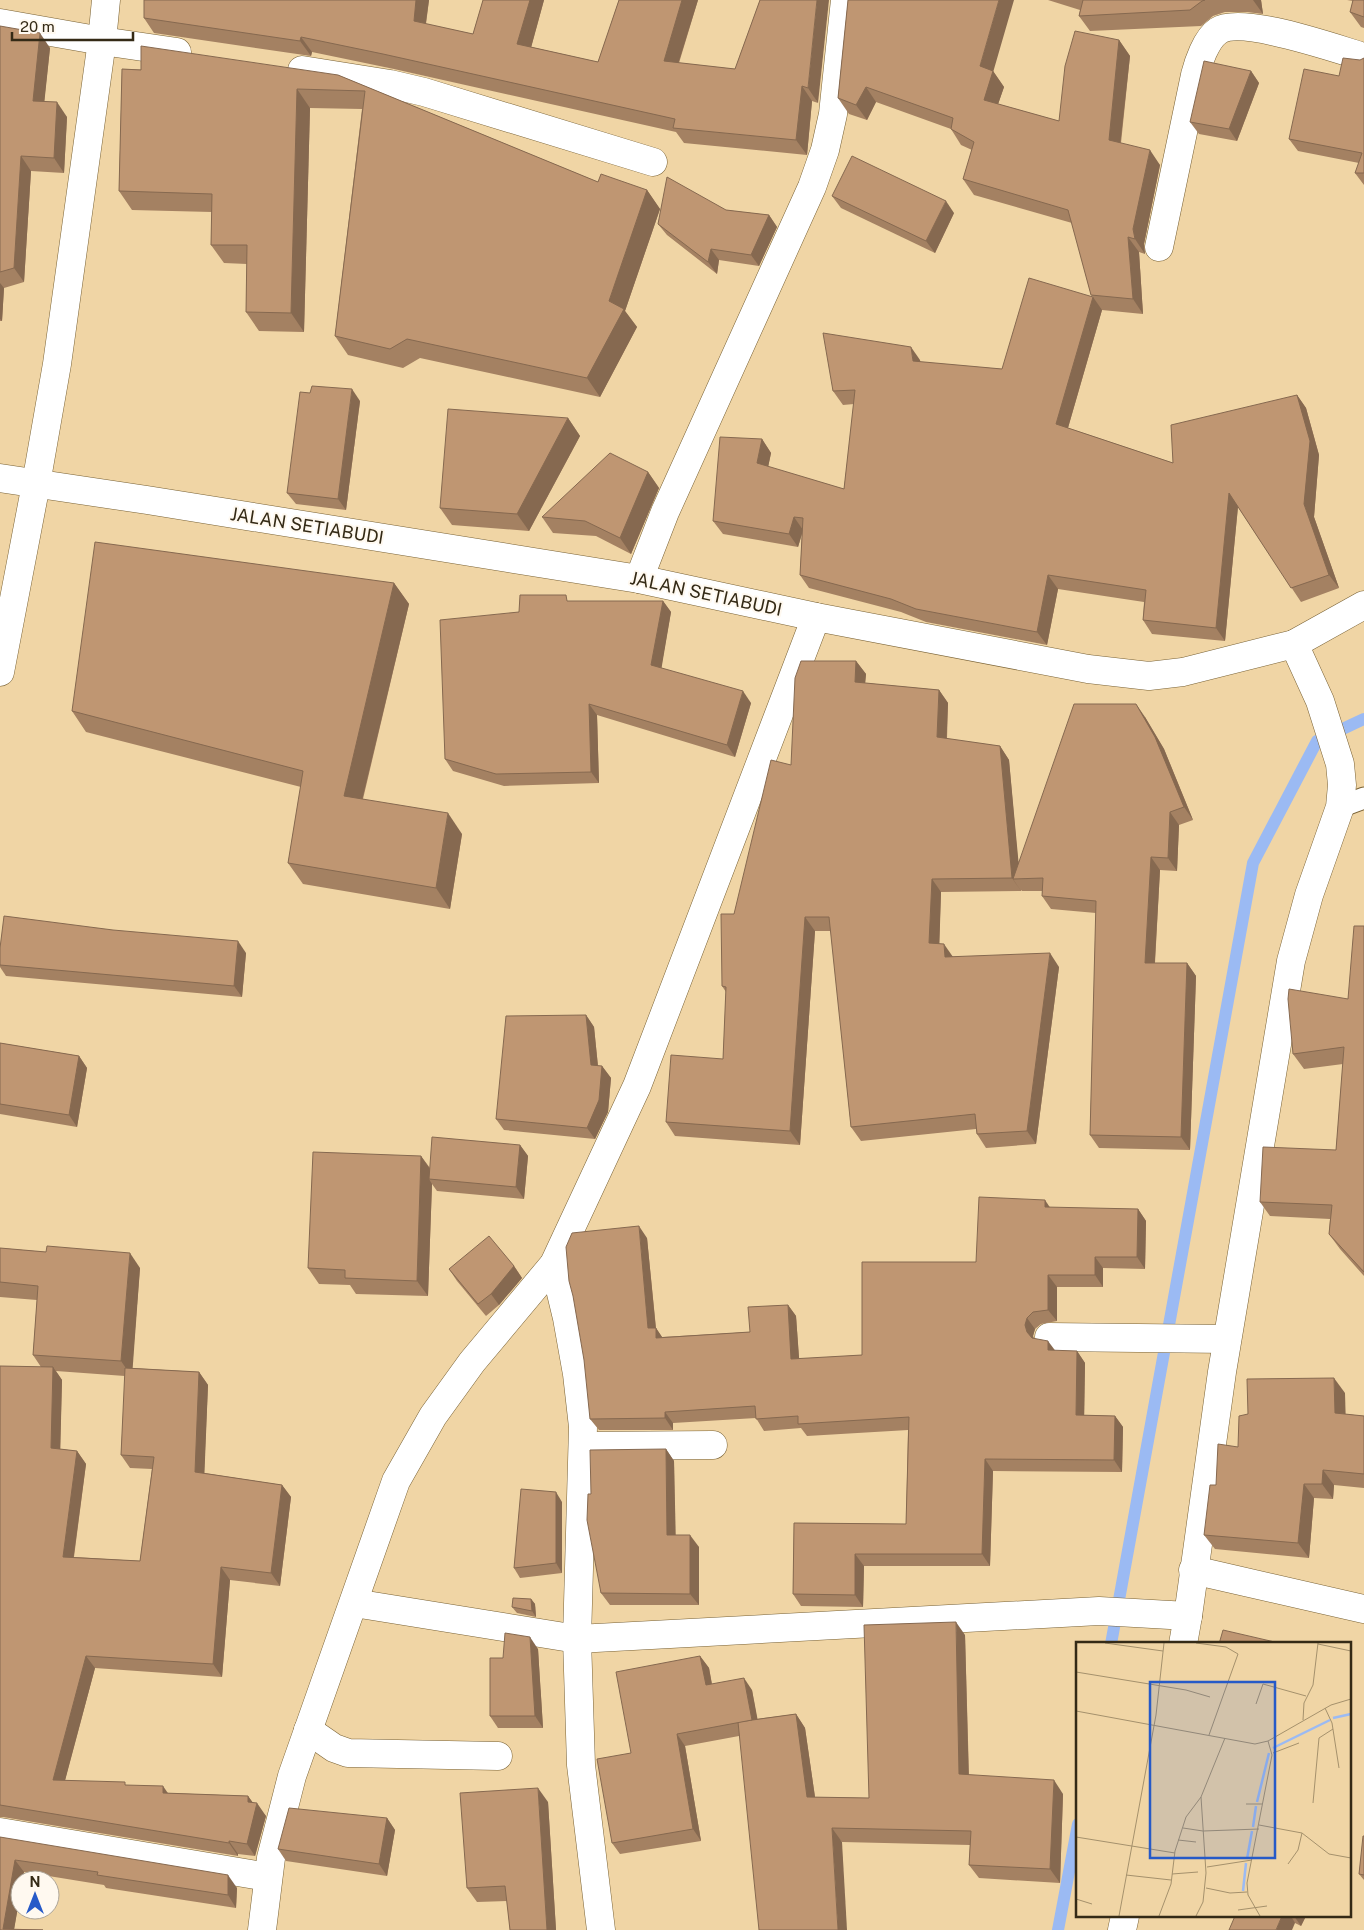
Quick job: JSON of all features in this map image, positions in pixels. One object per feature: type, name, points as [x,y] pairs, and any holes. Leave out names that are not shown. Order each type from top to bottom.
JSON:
[{"type":"street","points":[[0,672],[57,364],[102,41],[106,0]]},
{"type":"street","points":[[639,579],[665,512],[812,187],[825,150],[833,114],[844,0]]},
{"type":"street","points":[[0,23],[201,56]]},
{"type":"street","points":[[1159,247],[1195,75],[1201,54],[1218,31],[1238,26],[1283,34],[1364,58]]},
{"type":"street","points":[[280,67],[382,82],[424,92],[652,162]]},
{"type":"street","name":"JALAN SETIABUDI","points":[[0,478],[639,579],[816,617],[1088,669],[1149,676],[1184,672],[1294,644],[1364,605]]},
{"type":"street","points":[[262,1930],[271,1858],[292,1776],[396,1481],[433,1416],[472,1362],[554,1264],[636,1086],[675,989],[816,617]]},
{"type":"street","points":[[1183,1642],[1176,1615],[1194,1570],[1228,1338],[1291,962],[1309,895],[1350,786],[1320,700],[1294,644]]},
{"type":"street","points":[[554,1264],[567,1318],[577,1374],[583,1427],[577,1640],[581,1765],[601,1930]]},
{"type":"street","points":[[1049,1336],[1228,1338]]},
{"type":"street","points":[[582,1446],[712,1445]]},
{"type":"street","points":[[1194,1570],[1364,1609]]},
{"type":"street","points":[[354,1604],[577,1640],[1099,1612],[1176,1615]]},
{"type":"street","points":[[308,1730],[334,1748],[348,1753],[498,1756]]},
{"type":"street","points":[[0,1832],[268,1877]]},
{"type":"building","points":[[144,0],[416,0],[414,21],[473,34],[483,0],[530,0],[517,44],[598,62],[619,0],[682,0],[664,61],[735,69],[760,0],[817,0],[808,88],[802,86],[796,140],[673,128],[675,119],[383,54],[301,37],[300,41],[144,18]]},
{"type":"building","points":[[848,0],[999,0],[980,66],[993,71],[984,100],[1059,121],[1065,66],[1075,31],[1119,40],[1109,140],[1150,150],[1133,229],[1135,239],[1128,237],[1133,299],[1091,295],[1068,210],[963,179],[974,142],[951,129],[953,118],[866,87],[856,105],[838,98]]},
{"type":"building","points":[[1083,0],[1205,0],[1190,10],[1079,16]]},
{"type":"building","points":[[1353,0],[1364,0],[1364,17],[1350,12]]},
{"type":"building","points":[[0,26],[40,33],[33,101],[57,102],[54,158],[21,156],[14,268],[0,272]]},
{"type":"building","points":[[141,46],[338,75],[598,182],[601,174],[647,190],[609,301],[624,309],[587,378],[407,339],[390,349],[335,336],[365,91],[297,89],[291,313],[246,312],[247,245],[211,245],[212,194],[119,191],[122,69],[141,70]]},
{"type":"building","points":[[1343,58],[1360,60],[1364,58],[1364,173],[1355,173],[1362,153],[1289,139],[1304,69],[1339,76]]},
{"type":"building","points":[[1204,61],[1251,71],[1229,129],[1190,122]]},
{"type":"building","points":[[852,156],[946,201],[926,241],[832,196]]},
{"type":"building","points":[[667,177],[726,210],[769,215],[751,255],[711,249],[708,262],[658,224]]},
{"type":"building","points":[[1029,278],[1093,297],[1056,424],[1173,463],[1171,425],[1297,395],[1310,441],[1304,504],[1329,575],[1291,588],[1229,493],[1216,628],[1143,620],[1146,590],[1048,575],[1037,632],[916,609],[891,599],[800,575],[803,518],[794,517],[789,534],[713,521],[720,437],[762,439],[757,463],[844,489],[855,390],[833,391],[823,333],[911,347],[913,361],[1002,369]]},
{"type":"building","points":[[312,386],[352,389],[338,499],[287,493],[300,392],[310,393]]},
{"type":"building","points":[[448,409],[568,418],[517,514],[440,508]]},
{"type":"building","points":[[610,453],[648,472],[620,538],[585,521],[542,517]]},
{"type":"building","points":[[95,542],[394,583],[344,796],[448,813],[436,888],[288,863],[303,771],[72,711]]},
{"type":"building","points":[[520,595],[566,595],[567,601],[663,601],[651,665],[743,691],[727,745],[589,704],[591,772],[496,774],[445,759],[440,620],[519,612]]},
{"type":"building","points":[[801,661],[856,661],[855,682],[939,690],[937,737],[1000,746],[1012,878],[932,879],[929,943],[944,944],[945,957],[1050,953],[1027,1131],[977,1134],[975,1114],[851,1127],[829,917],[805,917],[790,1131],[666,1122],[671,1055],[723,1059],[726,987],[722,986],[721,914],[734,914],[771,760],[791,765],[795,678]]},
{"type":"building","points":[[1074,704],[1136,704],[1155,737],[1184,807],[1170,812],[1168,858],[1151,857],[1145,963],[1187,963],[1181,1137],[1090,1135],[1096,901],[1042,896],[1043,878],[1013,879]]},
{"type":"building","points":[[4,916],[113,930],[238,941],[234,986],[0,965]]},
{"type":"building","points":[[1354,926],[1364,926],[1364,1272],[1329,1234],[1332,1205],[1260,1202],[1263,1147],[1336,1150],[1344,1047],[1293,1054],[1288,999],[1289,989],[1348,999]]},
{"type":"building","points":[[586,1015],[591,1065],[602,1066],[599,1100],[587,1128],[496,1119],[506,1016]]},
{"type":"building","points":[[0,1043],[79,1056],[69,1115],[0,1104]]},
{"type":"building","points":[[432,1137],[520,1145],[516,1187],[429,1179]]},
{"type":"building","points":[[313,1152],[421,1156],[417,1281],[345,1278],[345,1270],[308,1268]]},
{"type":"building","points":[[979,1197],[1045,1200],[1045,1207],[1138,1209],[1137,1257],[1095,1257],[1095,1275],[1048,1275],[1048,1310],[1033,1312],[1027,1318],[1025,1325],[1027,1332],[1032,1338],[1048,1341],[1048,1350],[1077,1351],[1076,1415],[1115,1416],[1114,1460],[985,1459],[982,1554],[855,1554],[855,1595],[793,1594],[794,1523],[906,1524],[909,1417],[798,1424],[798,1416],[756,1419],[755,1406],[665,1412],[665,1418],[590,1419],[584,1360],[569,1281],[566,1247],[572,1233],[639,1226],[648,1328],[656,1328],[656,1338],[750,1332],[748,1307],[788,1305],[791,1359],[862,1355],[862,1262],[976,1262]]},
{"type":"building","points":[[489,1236],[514,1266],[491,1294],[478,1304],[449,1269]]},
{"type":"building","points":[[47,1246],[130,1253],[121,1361],[33,1355],[38,1286],[0,1282],[0,1248],[46,1252]]},
{"type":"building","points":[[0,1366],[53,1367],[51,1448],[77,1451],[63,1557],[140,1561],[154,1457],[121,1455],[125,1368],[199,1372],[195,1472],[282,1485],[271,1573],[221,1567],[213,1664],[86,1656],[53,1780],[125,1782],[125,1785],[163,1786],[163,1793],[248,1796],[248,1802],[257,1803],[247,1844],[229,1841],[229,1843],[0,1805]]},
{"type":"building","points":[[1334,1378],[1335,1413],[1364,1416],[1364,1474],[1323,1470],[1322,1484],[1304,1484],[1298,1543],[1204,1535],[1210,1485],[1216,1485],[1218,1444],[1238,1447],[1239,1416],[1248,1414],[1247,1379]]},
{"type":"building","points":[[666,1449],[667,1535],[690,1535],[690,1594],[601,1593],[587,1520],[588,1494],[591,1494],[590,1450]]},
{"type":"building","points":[[521,1489],[556,1492],[556,1563],[514,1568]]},
{"type":"building","points":[[513,1598],[531,1599],[532,1611],[512,1607]]},
{"type":"building","points":[[956,1622],[959,1774],[1054,1780],[1050,1869],[969,1865],[971,1831],[832,1828],[838,1930],[759,1930],[738,1722],[796,1714],[807,1797],[869,1798],[864,1625]]},
{"type":"building","points":[[1223,1630],[1275,1642],[1220,1642]]},
{"type":"building","points":[[505,1633],[530,1637],[535,1716],[490,1716],[490,1658],[503,1658]]},
{"type":"building","points":[[700,1656],[706,1685],[744,1678],[752,1720],[677,1734],[693,1829],[612,1843],[597,1759],[631,1753],[616,1672]]},
{"type":"building","points":[[538,1788],[547,1930],[510,1930],[505,1886],[467,1888],[460,1793]]},
{"type":"building","points":[[289,1808],[387,1818],[379,1864],[278,1849]]},
{"type":"building","points":[[1364,1836],[1364,1875],[1359,1874]]},
{"type":"building","points":[[0,1837],[228,1875],[228,1895],[97,1875],[98,1872],[15,1860],[13,1870],[10,1870],[10,1889],[3,1929],[43,1930],[0,1930]]},
{"type":"building","points":[[1234,1918],[1281,1918],[1276,1930],[1229,1930]]},
{"type":"waterway","points":[[1111,1642],[1253,863],[1317,741],[1364,719]]},
{"type":"waterway","points":[[1058,1930],[1076,1835]]}]
